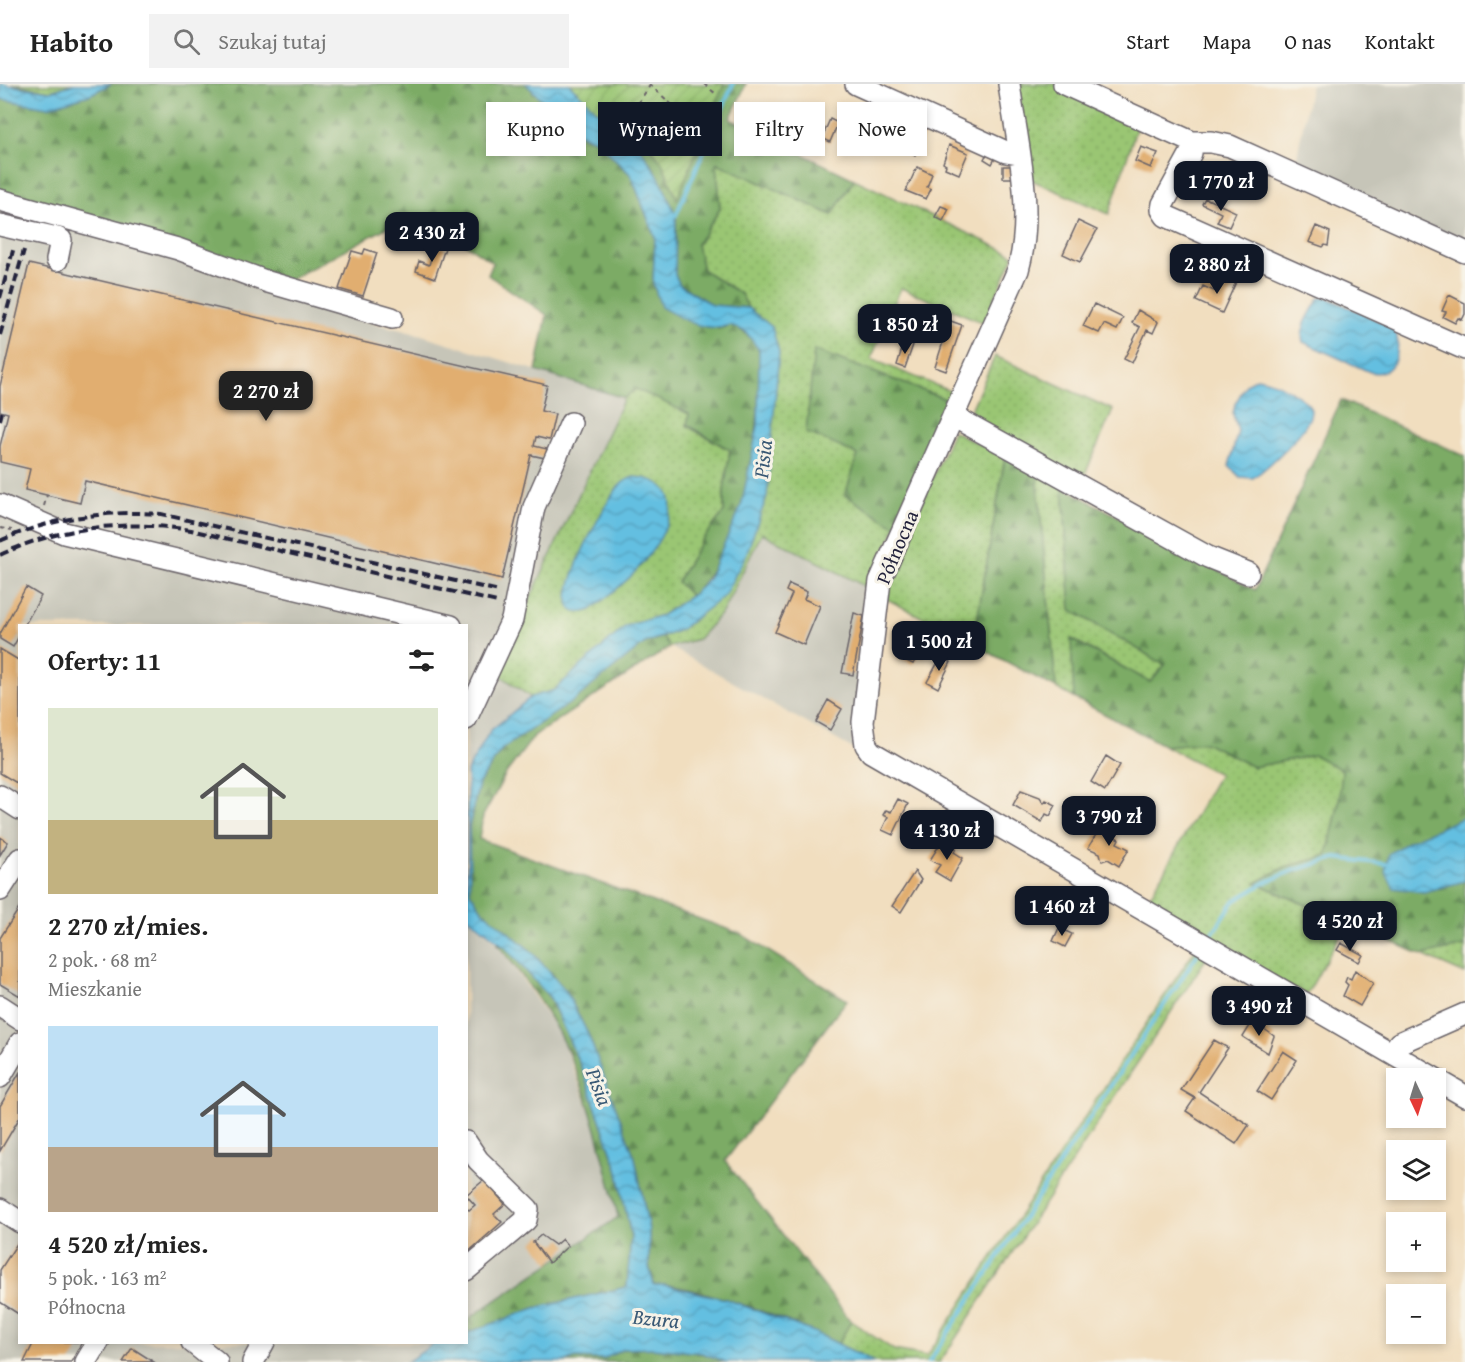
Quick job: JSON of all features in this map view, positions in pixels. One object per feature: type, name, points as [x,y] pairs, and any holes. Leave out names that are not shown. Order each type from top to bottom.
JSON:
[{"type":"street","points":[[856,84],[1006,152],[1018,154]]},
{"type":"street","name":"Północna","points":[[1009,84],[1018,154],[1025,246],[1018,270],[880,581],[863,722],[866,745],[871,752],[1465,1096]]},
{"type":"street","points":[[1065,84],[1192,142],[1212,142],[1230,146],[1465,252]]},
{"type":"street","points":[[1192,142],[1191,153],[1162,204],[1162,210],[1166,216],[1465,349]]},
{"type":"street","points":[[0,201],[178,249],[268,282],[392,318]]},
{"type":"street","points":[[0,225],[61,240],[57,260]]},
{"type":"street","points":[[953,416],[1208,557],[1248,573]]},
{"type":"street","points":[[468,715],[512,620],[534,507],[571,423]]},
{"type":"street","points":[[0,505],[64,533],[419,622],[435,624]]},
{"type":"street","points":[[0,796],[18,808]]},
{"type":"street","points":[[0,890],[18,862]]},
{"type":"street","points":[[0,1006],[18,1018]]},
{"type":"street","points":[[1393,1053],[1400,1043],[1465,1014]]},
{"type":"street","points":[[0,1077],[18,1046]]},
{"type":"street","points":[[468,1145],[478,1160],[528,1209],[526,1220],[468,1268]]},
{"type":"street","points":[[0,1209],[18,1220]]},
{"type":"street","points":[[86,1362],[97,1344]]},
{"type":"street","points":[[194,1344],[217,1362]]},
{"type":"street","points":[[254,1362],[263,1344]]},
{"type":"path","points":[[638,102],[650,84],[670,102]]},
{"type":"path","points":[[704,84],[716,94]]},
{"type":"shaded area","points":[[1311,84],[1465,84],[1465,245],[1295,167]]},
{"type":"shaded area","points":[[0,212],[125,239],[287,297],[361,320],[422,335],[624,398],[497,671],[531,697],[490,731],[468,769],[468,624],[18,624],[18,1344],[434,1344],[407,1362],[0,1362]]},
{"type":"shaded area","points":[[762,533],[868,588],[857,751],[670,647],[698,639],[723,611]]},
{"type":"shaded area","points":[[468,918],[497,943],[559,1033],[598,1132],[618,1217],[468,1319]]},
{"type":"green space","points":[[12,84],[74,84],[50,91]]},
{"type":"green space","points":[[111,84],[526,84],[544,102],[486,102],[486,156],[586,156],[586,137],[597,141],[598,156],[612,156],[631,175],[655,237],[653,283],[718,329],[731,325],[743,331],[758,348],[760,366],[758,412],[744,497],[735,525],[709,575],[691,596],[677,582],[702,540],[724,512],[724,490],[730,450],[687,425],[689,414],[636,389],[624,398],[536,371],[547,315],[488,275],[493,263],[452,235],[399,221],[289,280],[0,195],[0,99],[48,107],[89,95]]},
{"type":"green space","points":[[569,84],[724,84],[717,102],[598,102],[598,111]]},
{"type":"green space","points":[[724,84],[746,84],[738,102],[734,102],[734,110],[730,119],[734,121],[734,156],[806,156],[854,179],[832,215],[717,163],[720,209],[697,245],[703,270],[741,294],[748,308],[712,305],[680,285],[675,275],[676,215],[644,156],[657,156],[662,162],[677,198],[694,156],[722,156],[722,102],[717,102]]},
{"type":"green space","points":[[1018,84],[1054,84],[1138,123],[1109,214],[1029,179]]},
{"type":"green space","points":[[657,156],[695,156],[677,199],[662,162]]},
{"type":"green space","points":[[717,162],[832,215],[854,179],[1014,255],[984,323],[901,288],[871,359],[955,393],[951,401],[814,350],[858,455],[896,527],[868,588],[762,533],[723,611],[698,639],[670,647],[662,637],[680,630],[724,595],[779,352],[771,327],[748,308],[741,294],[703,270],[697,245],[720,209]]},
{"type":"green space","points":[[814,350],[951,401],[896,527],[845,495],[858,455],[806,432]]},
{"type":"green space","points":[[995,356],[1113,410],[1083,479],[967,419]]},
{"type":"green space","points":[[636,388],[690,414],[687,426],[730,450],[724,490],[724,512],[702,540],[677,582],[691,596],[662,615],[626,626],[554,691],[533,699],[496,672],[624,398]]},
{"type":"green space","points":[[1341,400],[1465,456],[1465,946],[1422,955],[1256,883],[1285,867],[1327,856],[1339,802],[1342,770],[1314,755],[1253,767],[1205,742],[1165,746],[1074,698],[1071,639],[1150,682],[1165,665],[1071,610],[1063,487],[1255,590]]},
{"type":"green space","points":[[953,431],[1005,457],[973,644],[881,596]]},
{"type":"green space","points":[[1005,457],[1037,475],[1056,688],[973,644]]},
{"type":"green space","points":[[1037,475],[1063,487],[1071,609],[1165,665],[1150,682],[1072,639],[1074,698],[1056,688]]},
{"type":"green space","points":[[662,637],[670,647],[535,735],[507,772],[483,816],[479,839],[741,934],[847,1000],[725,1161],[851,1321],[838,1344],[747,1306],[695,1291],[654,1285],[649,1267],[649,1230],[635,1158],[588,1034],[566,991],[531,951],[483,911],[469,892],[469,826],[479,783],[502,749],[645,643]]},
{"type":"green space","points":[[1205,742],[1253,767],[1314,755],[1343,770],[1339,802],[1327,856],[1285,867],[1256,883],[1347,923],[1306,996],[1145,905],[1219,774],[1165,746]]},
{"type":"green space","points":[[497,943],[506,947],[550,998],[583,1071],[617,1168],[631,1236],[627,1287],[535,1308],[468,1333],[468,1319],[618,1217],[594,1123],[579,1078],[559,1034],[530,987]]},
{"type":"green space","points":[[1465,946],[1465,974],[1422,955]]},
{"type":"green space","points":[[1196,948],[1208,956],[940,1362],[875,1362],[838,1344],[851,1321],[894,1350],[927,1356]]},
{"type":"green space","points":[[653,1348],[702,1353],[726,1362],[563,1362],[576,1358],[604,1359],[623,1349]]},
{"type":"water","points":[[0,84],[50,91],[74,84],[111,84],[89,95],[48,107],[0,99]]},
{"type":"water","points":[[526,84],[569,84],[598,112],[597,141],[586,137],[586,102],[544,102]]},
{"type":"water","points":[[612,156],[645,156],[659,177],[676,215],[675,275],[680,285],[712,305],[748,308],[772,327],[779,352],[767,496],[746,555],[724,596],[680,630],[645,643],[573,701],[502,749],[479,783],[469,826],[470,892],[483,911],[531,951],[566,991],[588,1034],[635,1158],[649,1230],[649,1267],[654,1285],[664,1285],[726,1299],[814,1332],[875,1362],[726,1362],[702,1353],[653,1348],[623,1349],[604,1359],[576,1358],[563,1362],[407,1362],[434,1344],[468,1344],[468,1333],[535,1308],[627,1287],[631,1236],[617,1168],[583,1071],[550,998],[506,948],[468,917],[468,769],[490,731],[531,697],[554,690],[626,626],[662,615],[691,596],[708,579],[741,507],[758,425],[759,350],[746,332],[731,325],[712,327],[694,324],[661,307],[653,283],[655,237],[631,175]]},
{"type":"water","points":[[1326,297],[1394,328],[1398,344],[1391,366],[1379,373],[1370,372],[1303,342],[1302,336],[1307,319],[1319,298]]},
{"type":"water","points":[[1257,378],[1271,381],[1288,389],[1307,402],[1311,411],[1304,428],[1278,457],[1253,478],[1240,477],[1229,466],[1238,431],[1233,414],[1235,404],[1247,383]]},
{"type":"water","points":[[634,477],[654,481],[666,490],[671,502],[664,532],[645,561],[624,583],[591,610],[575,612],[568,603],[576,565],[597,521],[615,491],[625,481]]},
{"type":"water","points":[[1465,817],[1465,881],[1424,892],[1394,888],[1385,871],[1389,854],[1409,841]]},
{"type":"building","points":[[830,119],[837,122],[830,142],[825,140],[825,131]]},
{"type":"building","points":[[949,145],[968,153],[959,174],[945,168],[946,165],[943,163]]},
{"type":"building","points":[[1141,147],[1158,153],[1151,168],[1135,161]]},
{"type":"building","points":[[989,150],[997,155],[992,164],[984,159]]},
{"type":"building","points":[[1003,166],[1011,166],[1012,178],[1003,178]]},
{"type":"building","points":[[917,167],[932,174],[927,187],[931,189],[926,199],[906,191]]},
{"type":"building","points":[[1216,169],[1236,176],[1229,194],[1226,193],[1223,198],[1210,193],[1212,187],[1206,185]]},
{"type":"building","points":[[1205,198],[1236,212],[1229,227],[1217,222],[1221,213],[1202,204]]},
{"type":"building","points":[[941,206],[949,209],[943,221],[935,217]]},
{"type":"building","points":[[1078,221],[1097,230],[1080,262],[1063,254]]},
{"type":"building","points":[[1316,226],[1330,232],[1328,246],[1323,247],[1309,242]]},
{"type":"building","points":[[435,245],[445,248],[435,278],[416,271],[419,261],[429,265]]},
{"type":"building","points":[[365,249],[377,253],[363,296],[339,289],[352,251],[363,254]]},
{"type":"building","points":[[29,264],[547,385],[541,411],[555,414],[549,440],[536,437],[534,446],[547,449],[545,458],[531,455],[502,579],[85,481],[80,503],[25,490],[30,469],[0,462],[0,446],[8,413],[0,411],[0,386]]},
{"type":"building","points":[[1226,278],[1236,282],[1222,313],[1196,301],[1203,286],[1214,291],[1219,280],[1224,282]]},
{"type":"building","points":[[1449,295],[1465,303],[1465,314],[1462,320],[1458,318],[1455,323],[1443,317],[1446,312],[1442,311]]},
{"type":"building","points":[[1094,304],[1123,318],[1117,330],[1104,324],[1099,333],[1083,326]]},
{"type":"building","points":[[1138,310],[1158,322],[1153,333],[1147,330],[1132,363],[1124,359],[1140,327],[1132,323]]},
{"type":"building","points":[[945,319],[962,325],[946,371],[935,367],[945,336],[940,334]]},
{"type":"building","points":[[904,342],[913,345],[905,368],[897,365]]},
{"type":"building","points":[[789,584],[807,592],[804,599],[820,606],[804,645],[775,632],[792,594],[786,591]]},
{"type":"building","points":[[26,587],[41,596],[25,624],[18,624],[18,638],[13,647],[0,639],[0,634]]},
{"type":"building","points":[[854,613],[864,616],[853,675],[842,673]]},
{"type":"building","points":[[908,640],[922,648],[920,652],[924,654],[922,657],[918,655],[913,664],[898,657]]},
{"type":"building","points":[[0,649],[18,660],[18,784],[0,773]]},
{"type":"building","points":[[941,657],[951,662],[938,688],[927,682]]},
{"type":"building","points":[[828,700],[842,709],[830,730],[816,722]]},
{"type":"building","points":[[1106,756],[1120,765],[1105,791],[1091,782]]},
{"type":"building","points":[[1021,790],[1040,797],[1044,803],[1046,800],[1056,805],[1050,816],[1046,814],[1042,822],[1013,805]]},
{"type":"building","points":[[898,799],[908,804],[893,835],[882,830],[888,817],[883,815],[886,810],[891,812]]},
{"type":"building","points":[[1100,828],[1119,839],[1117,843],[1129,849],[1119,866],[1108,859],[1102,861],[1100,853],[1088,848]]},
{"type":"building","points":[[0,837],[8,842],[0,855]]},
{"type":"building","points":[[940,844],[948,849],[951,845],[956,848],[954,852],[963,858],[950,881],[935,872],[940,865],[930,860]]},
{"type":"building","points":[[915,871],[921,880],[901,912],[892,906]]},
{"type":"building","points":[[18,910],[18,995],[0,984],[0,938]]},
{"type":"building","points":[[1059,928],[1072,934],[1065,947],[1053,941]]},
{"type":"building","points":[[1341,943],[1363,955],[1359,962],[1337,950]]},
{"type":"building","points":[[1355,970],[1373,983],[1360,1006],[1343,996],[1348,985],[1345,982],[1347,977],[1351,979]]},
{"type":"building","points":[[1253,1021],[1274,1036],[1268,1053],[1243,1037]]},
{"type":"building","points":[[1214,1040],[1228,1048],[1199,1092],[1249,1125],[1236,1144],[1186,1111],[1195,1098],[1181,1090]]},
{"type":"building","points":[[1283,1051],[1297,1060],[1271,1100],[1257,1091]]},
{"type":"building","points":[[18,1075],[18,1120],[0,1151],[0,1106]]},
{"type":"building","points":[[484,1180],[505,1204],[494,1214],[502,1222],[468,1252],[468,1209],[475,1205],[468,1197],[468,1193]]},
{"type":"building","points":[[541,1235],[555,1245],[562,1239],[568,1246],[549,1263],[533,1242]]},
{"type":"building","points":[[18,1242],[18,1314],[0,1302],[0,1270]]},
{"type":"building","points":[[33,1344],[81,1344],[71,1362],[24,1362]]},
{"type":"building","points":[[132,1348],[154,1362],[123,1362]]},
{"type":"waterway","points":[[673,216],[676,215],[733,84]]},
{"type":"waterway","points":[[1210,937],[1234,901],[1266,882],[1292,871],[1336,858],[1386,864]]},
{"type":"waterway","points":[[929,1362],[1197,955]]},
{"type":"railway","points":[[0,298],[14,247]]},
{"type":"railway","points":[[0,335],[24,250]]},
{"type":"railway","points":[[0,420],[2,412]]},
{"type":"railway","points":[[0,541],[19,533],[79,517],[119,513],[161,514],[499,591]]},
{"type":"railway","points":[[0,555],[46,537],[70,532],[118,526],[166,527],[191,530],[497,602]]},
{"type":"water label","name":"Pisia","points":[[763,459]]},
{"type":"water label","name":"Pisia","points":[[599,1087]]},
{"type":"water label","name":"Bzura","points":[[656,1319]]}]
